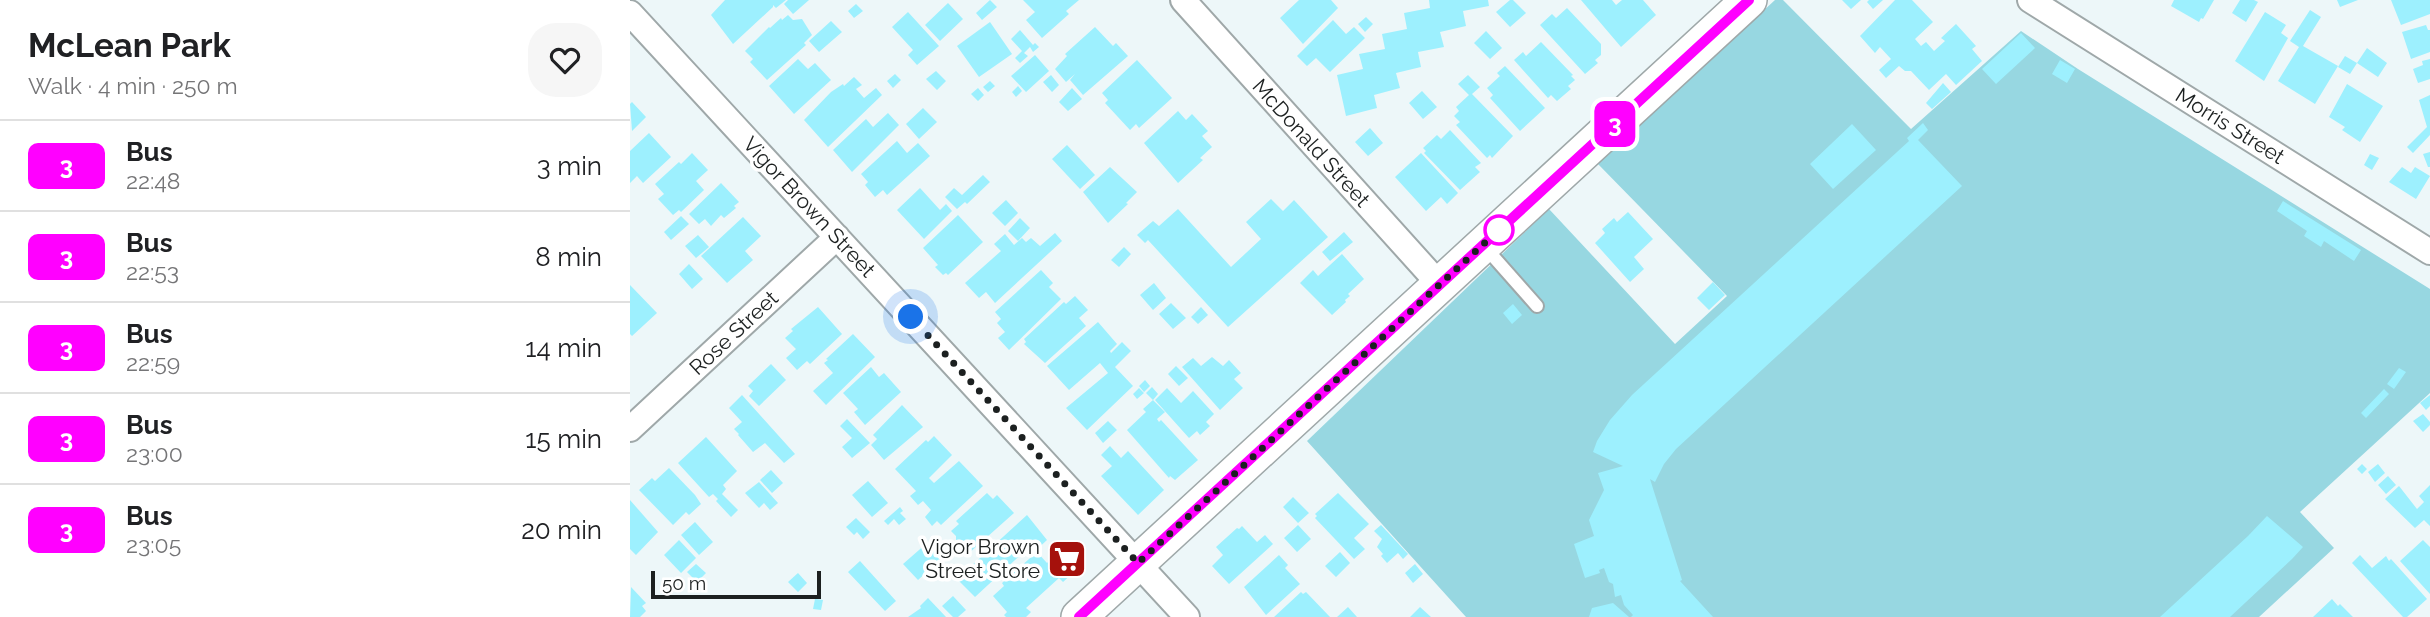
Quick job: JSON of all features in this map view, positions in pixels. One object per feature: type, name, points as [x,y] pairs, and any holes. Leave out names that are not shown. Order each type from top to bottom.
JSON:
[{"type":"main road","points":[[1079,617],[1749,0]]},
{"type":"street","name":"McDonald Street","points":[[1182,0],[1440,285]]},
{"type":"street","name":"Morris Street","points":[[2030,0],[2430,252]]},
{"type":"street","name":"Vigor Brown Street","points":[[630,13],[1187,617]]},
{"type":"street","name":"Rose Street","points":[[630,429],[838,237]]},
{"type":"lane","points":[[1483,245],[1537,306]]},
{"type":"shaded area","points":[[1775,0],[1783,0],[1911,129],[2021,31],[2430,289],[2430,393],[2300,512],[2334,548],[2259,617],[1466,617],[1307,441],[1549,209],[1675,344],[1727,296],[1598,164]]},
{"type":"building","points":[[725,0],[786,0],[776,8],[773,5],[733,44],[711,15]]},
{"type":"building","points":[[788,0],[809,0],[793,14],[784,4]]},
{"type":"building","points":[[990,0],[997,7],[982,20],[976,13]]},
{"type":"building","points":[[1023,0],[1079,0],[1066,11],[1069,14],[1042,38],[1026,20],[1035,12]]},
{"type":"building","points":[[1299,0],[1331,0],[1338,8],[1303,44],[1280,18]]},
{"type":"building","points":[[1429,0],[1488,0],[1489,6],[1463,11],[1466,26],[1440,32],[1444,47],[1418,52],[1421,67],[1396,73],[1400,88],[1374,95],[1377,108],[1346,116],[1337,75],[1363,69],[1359,54],[1385,49],[1382,34],[1407,29],[1404,13],[1430,8]]},
{"type":"building","points":[[1510,0],[1526,13],[1510,27],[1496,12]]},
{"type":"building","points":[[1581,0],[1612,0],[1616,5],[1622,0],[1643,0],[1656,15],[1621,47]]},
{"type":"building","points":[[1842,0],[1861,0],[1851,9]]},
{"type":"building","points":[[1883,0],[1873,9],[1867,2]]},
{"type":"building","points":[[1895,0],[1912,0],[1933,22],[1915,39],[1921,46],[1926,42],[1934,51],[1945,41],[1941,38],[1956,24],[1976,46],[1972,49],[1982,61],[1956,85],[1946,74],[1929,90],[1911,71],[1905,71],[1899,66],[1886,78],[1879,70],[1891,59],[1880,47],[1875,53],[1860,36]]},
{"type":"building","points":[[2174,0],[2214,0],[2199,22],[2171,6]]},
{"type":"building","points":[[2240,0],[2258,2],[2246,22],[2232,13]]},
{"type":"building","points":[[2337,0],[2358,0],[2340,7]]},
{"type":"building","points":[[2391,0],[2430,0],[2430,14],[2401,25]]},
{"type":"building","points":[[948,3],[963,19],[940,41],[925,25]]},
{"type":"building","points":[[856,4],[863,11],[854,18],[848,11]]},
{"type":"building","points":[[1567,8],[1601,44],[1601,55],[1595,60],[1598,63],[1585,74],[1540,25],[1552,14],[1556,18]]},
{"type":"building","points":[[2310,10],[2321,17],[2303,46],[2338,66],[2315,104],[2278,81],[2299,47],[2290,41]]},
{"type":"building","points":[[908,12],[939,46],[917,65],[908,55],[913,50],[892,27]]},
{"type":"building","points":[[2265,12],[2286,25],[2281,33],[2288,38],[2264,81],[2235,61]]},
{"type":"building","points":[[788,15],[793,20],[802,19],[812,35],[804,43],[806,45],[767,80],[750,62],[753,59],[745,51],[769,27]]},
{"type":"building","points":[[1366,17],[1373,24],[1365,32],[1358,24]]},
{"type":"building","points":[[1333,20],[1346,34],[1354,27],[1365,38],[1330,72],[1316,58],[1307,66],[1297,56]]},
{"type":"building","points":[[831,21],[842,32],[819,52],[809,41]]},
{"type":"building","points":[[990,22],[1012,54],[979,77],[957,46]]},
{"type":"building","points":[[2426,25],[2430,30],[2430,52],[2411,59],[2402,32]]},
{"type":"building","points":[[1095,27],[1113,46],[1116,43],[1128,56],[1083,95],[1070,80],[1075,74],[1066,82],[1055,69],[1067,56],[1065,54]]},
{"type":"building","points":[[1020,30],[1033,45],[1035,43],[1039,47],[1033,52],[1030,47],[1024,53],[1028,56],[1020,63],[1015,58],[1022,51],[1011,39]]},
{"type":"building","points":[[1486,31],[1502,48],[1490,59],[1474,43]]},
{"type":"building","points":[[2021,33],[2035,48],[1996,84],[1982,69]]},
{"type":"building","points":[[1541,42],[1575,80],[1568,86],[1571,89],[1557,101],[1551,95],[1548,98],[1514,60],[1523,52],[1526,56]]},
{"type":"building","points":[[2367,48],[2387,63],[2378,77],[2357,63]]},
{"type":"building","points":[[1035,55],[1049,71],[1026,92],[1011,76]]},
{"type":"building","points":[[2345,56],[2357,63],[2350,74],[2338,67]]},
{"type":"building","points":[[798,59],[808,69],[815,63],[831,80],[794,114],[769,86]]},
{"type":"building","points":[[2430,59],[2430,79],[2418,83],[2413,69],[2423,65],[2422,61]]},
{"type":"building","points":[[1137,60],[1172,98],[1139,128],[1136,124],[1130,130],[1105,103],[1108,100],[1102,93]]},
{"type":"building","points":[[2060,60],[2075,69],[2067,83],[2052,74]]},
{"type":"building","points":[[1505,66],[1545,108],[1520,131],[1490,98],[1493,95],[1487,88],[1500,76],[1497,73]]},
{"type":"building","points":[[936,71],[946,81],[937,90],[926,79]]},
{"type":"building","points":[[895,74],[901,80],[893,88],[887,81]]},
{"type":"building","points":[[1051,75],[1059,85],[1052,92],[1043,82]]},
{"type":"building","points":[[1468,75],[1480,87],[1472,94],[1513,136],[1492,158],[1490,155],[1487,158],[1456,125],[1460,122],[1454,116],[1459,111],[1456,107],[1469,95],[1458,84]]},
{"type":"building","points":[[854,77],[862,85],[856,89],[864,98],[876,88],[882,95],[828,147],[804,120],[831,92]]},
{"type":"building","points":[[990,81],[995,86],[988,92],[983,87]]},
{"type":"building","points":[[1943,83],[1951,92],[1932,109],[1926,103]]},
{"type":"building","points":[[2347,84],[2383,106],[2360,142],[2342,130],[2345,127],[2329,117]]},
{"type":"building","points":[[1018,86],[1022,91],[1016,97],[1012,92]]},
{"type":"building","points":[[978,88],[984,95],[978,101],[971,94]]},
{"type":"building","points":[[1072,88],[1082,99],[1068,111],[1059,102]]},
{"type":"building","points":[[1422,91],[1437,107],[1423,119],[1409,103]]},
{"type":"building","points":[[2430,95],[2430,135],[2413,153],[2407,147],[2427,127],[2419,100]]},
{"type":"building","points":[[632,102],[646,117],[632,131],[630,104]]},
{"type":"building","points":[[923,108],[937,122],[919,139],[906,124]]},
{"type":"building","points":[[1178,111],[1186,120],[1192,114],[1208,131],[1202,136],[1212,147],[1200,158],[1203,160],[1178,183],[1144,143]]},
{"type":"building","points":[[888,113],[899,125],[852,172],[833,150],[866,119],[873,127]]},
{"type":"building","points":[[1923,123],[1928,130],[1918,140],[1962,186],[1676,449],[1655,482],[1650,479],[1682,580],[1680,581],[1713,617],[1631,617],[1633,615],[1624,605],[1621,595],[1615,597],[1613,584],[1609,582],[1604,568],[1599,570],[1600,573],[1585,578],[1574,544],[1594,536],[1589,520],[1604,490],[1598,473],[1623,466],[1593,452],[1597,441],[1610,420],[1632,395],[1909,141],[1907,138]]},
{"type":"building","points":[[1852,124],[1876,150],[1833,189],[1810,164]]},
{"type":"building","points":[[1370,128],[1383,143],[1368,156],[1355,142]]},
{"type":"building","points":[[1450,130],[1481,163],[1475,167],[1480,172],[1460,190],[1424,153],[1426,151],[1423,148],[1437,135],[1441,139]]},
{"type":"building","points":[[649,133],[671,157],[643,183],[637,176],[630,183],[630,151]]},
{"type":"building","points":[[897,141],[907,153],[918,143],[930,156],[887,195],[883,190],[875,197],[865,185],[868,182],[861,174]]},
{"type":"building","points":[[1067,145],[1095,175],[1080,189],[1052,159]]},
{"type":"building","points":[[2430,152],[2430,167],[2428,167],[2423,154]]},
{"type":"building","points":[[692,153],[708,170],[696,181],[704,190],[681,212],[679,210],[673,215],[658,199],[664,194],[655,184]]},
{"type":"building","points":[[1421,153],[1458,193],[1447,204],[1441,197],[1426,211],[1395,177]]},
{"type":"building","points":[[2370,154],[2379,158],[2372,170],[2364,165]]},
{"type":"building","points":[[1110,167],[1137,192],[1108,223],[1083,192]]},
{"type":"building","points":[[2402,167],[2411,173],[2415,167],[2430,176],[2416,199],[2389,182]]},
{"type":"building","points":[[983,175],[990,182],[967,204],[965,202],[957,209],[945,197],[954,188],[962,195]]},
{"type":"building","points":[[721,183],[739,202],[734,206],[736,208],[724,218],[721,215],[711,226],[705,219],[699,224],[689,214]]},
{"type":"building","points":[[920,188],[940,210],[946,204],[952,211],[924,239],[897,210]]},
{"type":"building","points":[[1271,199],[1283,211],[1294,200],[1328,237],[1228,327],[1148,240],[1145,243],[1137,235],[1153,221],[1159,226],[1178,209],[1231,267],[1261,239],[1246,222]]},
{"type":"building","points":[[1006,200],[1018,213],[1005,226],[992,213]]},
{"type":"building","points":[[2283,201],[2361,250],[2354,261],[2324,241],[2321,247],[2304,236],[2307,231],[2277,211]]},
{"type":"building","points":[[1628,212],[1653,239],[1634,257],[1644,269],[1630,282],[1595,243],[1605,233],[1602,229],[1614,218],[1617,222]]},
{"type":"building","points":[[958,215],[983,242],[948,275],[943,275],[923,248]]},
{"type":"building","points":[[681,216],[689,224],[671,240],[664,232]]},
{"type":"building","points":[[743,217],[761,236],[745,251],[753,260],[727,283],[701,256]]},
{"type":"building","points":[[1020,218],[1030,228],[1018,241],[1008,231]]},
{"type":"building","points":[[1344,232],[1353,242],[1330,261],[1322,252]]},
{"type":"building","points":[[1055,233],[1062,241],[995,303],[986,292],[979,298],[965,283],[1001,251],[994,244],[1005,234],[1014,245],[1022,238],[1026,242],[1031,238],[1040,246]]},
{"type":"building","points":[[698,235],[709,247],[696,258],[685,246]]},
{"type":"building","points":[[1124,247],[1131,254],[1119,267],[1111,260]]},
{"type":"building","points":[[1342,254],[1364,279],[1332,315],[1300,283],[1313,270],[1318,276]]},
{"type":"building","points":[[689,264],[703,279],[692,289],[679,274]]},
{"type":"building","points":[[1041,270],[1053,283],[1049,287],[1061,299],[1009,350],[998,338],[1005,332],[997,323],[1001,319],[995,312]]},
{"type":"building","points":[[1713,282],[1725,295],[1709,310],[1697,298]]},
{"type":"building","points":[[1154,283],[1166,298],[1153,310],[1140,295]]},
{"type":"building","points":[[630,285],[657,313],[632,336],[630,334]]},
{"type":"building","points":[[1075,296],[1088,310],[1079,318],[1086,326],[1045,363],[1024,344],[1024,339],[1064,302],[1066,304]]},
{"type":"building","points":[[1171,303],[1186,318],[1173,329],[1159,314]]},
{"type":"building","points":[[1513,304],[1522,315],[1512,324],[1503,313]]},
{"type":"building","points":[[818,307],[842,334],[810,364],[807,361],[797,370],[786,358],[796,349],[785,338],[793,331],[791,329]]},
{"type":"building","points":[[1201,307],[1208,315],[1198,324],[1191,317]]},
{"type":"building","points":[[1098,322],[1117,344],[1111,353],[1122,342],[1131,351],[1115,367],[1133,386],[1087,430],[1066,408],[1108,373],[1100,363],[1069,390],[1047,366]]},
{"type":"building","points":[[853,334],[875,357],[826,405],[813,391],[833,373],[824,363],[828,360],[826,359]]},
{"type":"building","points":[[1212,357],[1223,366],[1229,360],[1241,373],[1234,379],[1243,388],[1220,410],[1182,367],[1193,358],[1201,366]]},
{"type":"building","points":[[771,364],[786,380],[759,406],[749,396],[753,391],[748,386]]},
{"type":"building","points":[[1176,366],[1188,378],[1179,386],[1168,374]]},
{"type":"building","points":[[871,367],[879,377],[884,373],[901,392],[865,425],[854,412],[858,409],[843,393]]},
{"type":"building","points":[[2399,368],[2406,372],[2394,389],[2387,384]]},
{"type":"building","points":[[1145,380],[1150,386],[1144,392],[1139,386]]},
{"type":"building","points":[[1152,387],[1158,394],[1153,400],[1146,393]]},
{"type":"building","points":[[1139,388],[1144,393],[1137,399],[1133,394]]},
{"type":"building","points":[[1167,388],[1181,403],[1193,391],[1214,414],[1206,422],[1210,426],[1200,435],[1197,431],[1189,438],[1155,400]]},
{"type":"building","points":[[2384,389],[2389,394],[2366,418],[2361,413]]},
{"type":"building","points":[[742,395],[795,454],[784,463],[765,443],[753,452],[734,429],[742,422],[729,408]]},
{"type":"building","points":[[2430,395],[2430,406],[2426,410],[2420,403]]},
{"type":"building","points":[[1153,400],[1165,412],[1157,419],[1159,422],[1161,420],[1198,460],[1175,480],[1170,476],[1169,478],[1127,430],[1146,412],[1143,409]]},
{"type":"building","points":[[902,405],[923,427],[884,460],[871,445],[877,439],[873,435]]},
{"type":"building","points":[[2423,414],[2430,425],[2423,432],[2413,421]]},
{"type":"building","points":[[847,419],[870,443],[852,458],[842,447],[852,438],[840,426]]},
{"type":"building","points":[[1108,421],[1117,430],[1103,443],[1095,433]]},
{"type":"building","points":[[934,436],[952,455],[929,478],[934,483],[959,461],[983,486],[941,525],[937,521],[932,526],[925,517],[931,510],[923,501],[918,505],[910,496],[916,491],[895,469],[926,440],[928,442]]},
{"type":"building","points":[[706,437],[737,471],[723,485],[726,489],[722,494],[738,510],[731,517],[716,501],[718,499],[713,494],[709,497],[678,463]]},
{"type":"building","points":[[1110,446],[1121,458],[1128,451],[1164,490],[1138,515],[1101,476],[1112,466],[1101,455]]},
{"type":"building","points":[[2362,464],[2367,469],[2362,474],[2357,469]]},
{"type":"building","points":[[2378,464],[2385,473],[2375,482],[2368,472]]},
{"type":"building","points":[[669,468],[701,504],[689,515],[686,512],[673,525],[639,490],[652,478],[655,481]]},
{"type":"building","points":[[771,470],[783,483],[772,493],[760,480]]},
{"type":"building","points":[[2388,476],[2396,485],[2386,494],[2378,485]]},
{"type":"building","points":[[868,481],[888,503],[872,517],[852,495]]},
{"type":"building","points":[[759,482],[778,503],[770,510],[764,503],[759,508],[745,493]]},
{"type":"building","points":[[2430,485],[2430,526],[2424,520],[2415,528],[2385,499],[2399,486],[2417,509],[2424,502],[2419,496]]},
{"type":"building","points":[[987,493],[993,499],[997,495],[1014,513],[968,554],[951,531],[959,524],[956,521]]},
{"type":"building","points":[[1338,493],[1369,524],[1354,538],[1365,549],[1354,559],[1315,518],[1315,514]]},
{"type":"building","points":[[1293,497],[1309,513],[1298,523],[1283,507]]},
{"type":"building","points":[[630,500],[658,532],[636,555],[630,549]]},
{"type":"building","points":[[900,507],[903,511],[900,513],[906,519],[899,525],[894,519],[888,525],[884,521]]},
{"type":"building","points":[[1027,515],[1047,540],[1032,554],[1027,549],[975,597],[957,579]]},
{"type":"building","points":[[2267,516],[2303,547],[2292,559],[2230,617],[2160,617],[2248,536]]},
{"type":"building","points":[[856,518],[870,532],[863,539],[857,532],[854,535],[846,527]]},
{"type":"building","points":[[695,522],[713,542],[699,555],[681,535]]},
{"type":"building","points":[[1298,525],[1311,539],[1297,552],[1284,538]]},
{"type":"building","points":[[1381,525],[1408,554],[1403,559],[1398,553],[1387,563],[1381,556],[1383,554],[1377,547],[1382,539],[1374,531]]},
{"type":"building","points":[[1242,526],[1257,542],[1265,535],[1273,544],[1229,584],[1212,566],[1223,555],[1216,547]]},
{"type":"building","points":[[679,540],[696,558],[681,573],[664,555]]},
{"type":"building","points":[[2423,540],[2430,547],[2430,594],[2400,561]]},
{"type":"building","points":[[1070,541],[1084,556],[1084,563],[1063,582],[1059,578],[1026,608],[1031,612],[1026,617],[1006,617],[1004,615],[1007,612],[993,596],[1004,586],[1002,583],[1037,552],[1047,563]]},
{"type":"building","points":[[927,543],[941,559],[918,580],[903,564]]},
{"type":"building","points":[[1340,552],[1350,563],[1336,577],[1325,566]]},
{"type":"building","points":[[1279,555],[1288,565],[1285,568],[1300,584],[1266,615],[1244,587]]},
{"type":"building","points":[[2360,555],[2372,568],[2386,556],[2389,561],[2391,559],[2427,599],[2407,617],[2403,617],[2352,563]]},
{"type":"building","points":[[860,561],[896,601],[885,611],[848,572]]},
{"type":"building","points":[[696,564],[706,573],[697,582],[687,572]]},
{"type":"building","points":[[1415,564],[1423,574],[1413,583],[1405,573]]},
{"type":"building","points":[[798,573],[807,583],[798,592],[788,582]]},
{"type":"building","points":[[631,587],[646,603],[642,606],[646,611],[640,617],[630,617]]},
{"type":"building","points":[[1301,592],[1306,592],[1330,617],[1274,617]]},
{"type":"building","points":[[953,596],[966,610],[958,617],[953,617],[942,606]]},
{"type":"building","points":[[928,598],[946,617],[908,617],[921,608]]},
{"type":"building","points":[[815,599],[823,600],[821,610],[813,609]]},
{"type":"building","points":[[2332,599],[2338,606],[2340,604],[2353,617],[2313,617]]},
{"type":"building","points":[[1613,603],[1629,617],[1589,617],[1592,608]]},
{"type":"building","points":[[1348,607],[1357,617],[1337,617]]},
{"type":"building","points":[[1420,607],[1431,617],[1410,617]]},
{"type":"bus line","name":"3","points":[[1079,617],[1749,0]]},
{"type":"place","name":"Vigor Brown Street Store","points":[[1067,559]]},
{"type":"route","points":[[911,317],[1138,563],[1502,227],[1499,230]]}]
